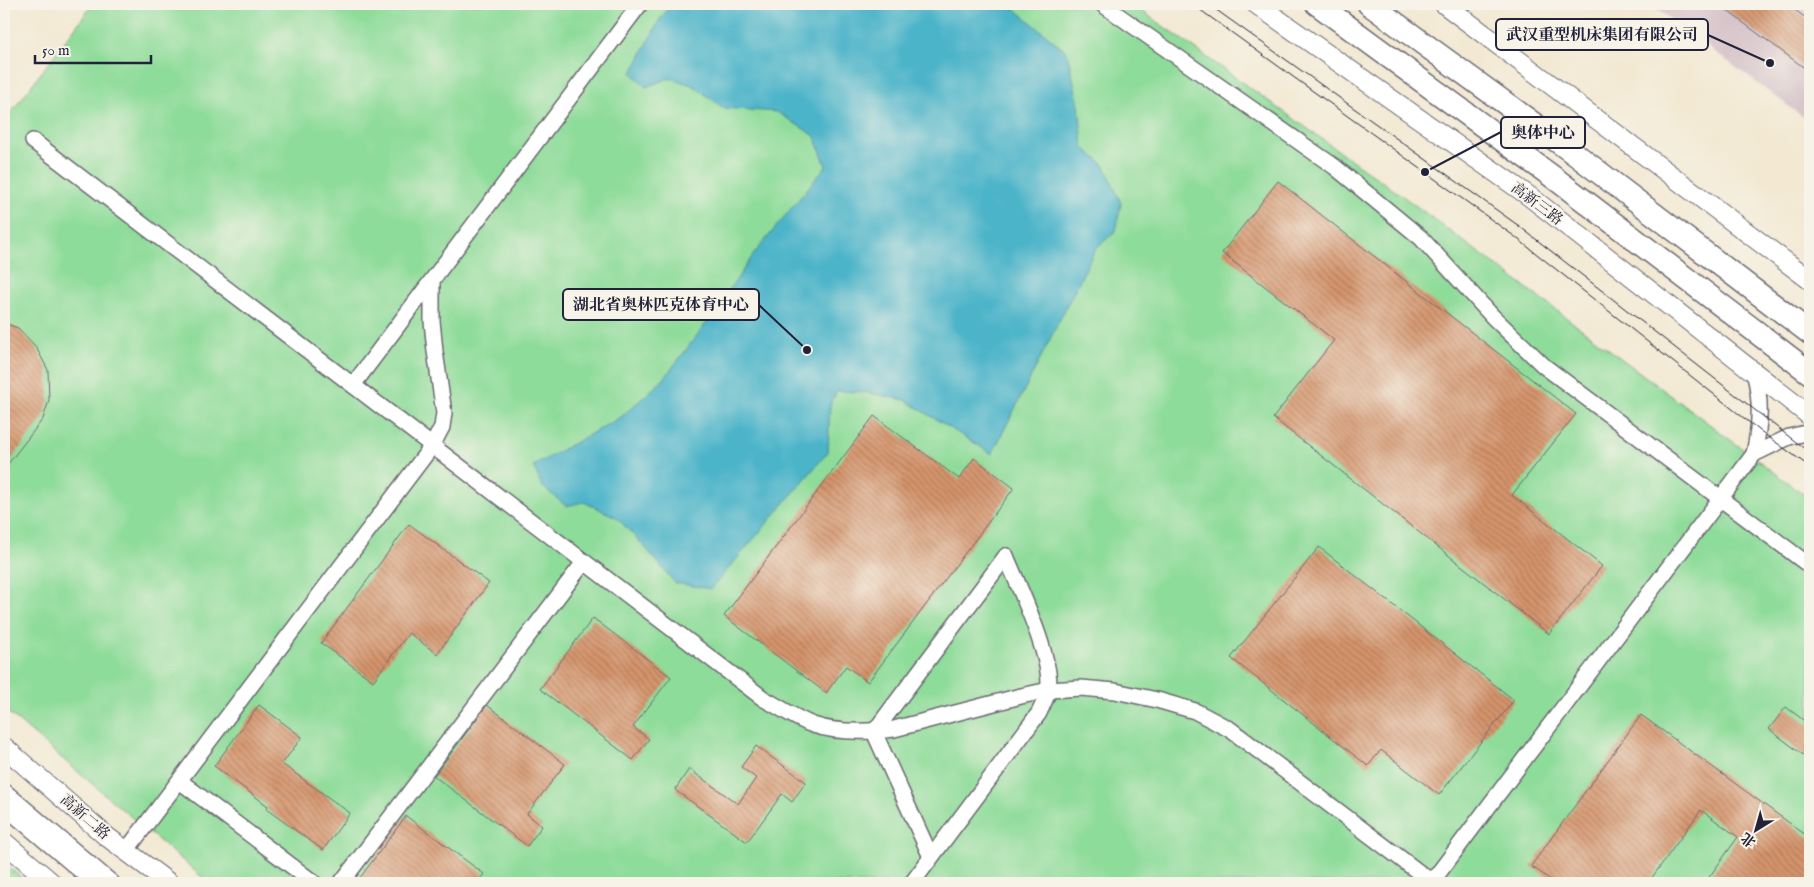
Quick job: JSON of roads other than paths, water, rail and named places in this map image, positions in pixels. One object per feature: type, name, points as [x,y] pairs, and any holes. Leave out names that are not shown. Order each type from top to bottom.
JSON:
[{"type":"highway","name":"高新三路","points":[[1317,4],[1549,174],[1810,373]]},
{"type":"highway","points":[[1369,4],[1575,154],[1810,333]]},
{"type":"main road","name":"高新三路","points":[[1256,4],[1528,196],[1810,416]]},
{"type":"main road","points":[[1444,4],[1810,280]]},
{"type":"main road","name":"高新二路","points":[[4,747],[106,836],[169,883]]},
{"type":"main road","points":[[4,842],[52,883]]},
{"type":"street","points":[[353,386],[640,4]]},
{"type":"street","points":[[1102,4],[1335,167],[1421,238],[1493,317],[1544,366],[1810,566]]},
{"type":"street","points":[[33,141],[764,699],[813,725],[845,731],[874,732],[894,729],[1049,690],[1081,688],[1115,691],[1157,700],[1195,711],[1231,730],[1432,883],[1754,454],[1759,430],[1759,392],[1754,372]]},
{"type":"street","points":[[126,852],[181,782],[432,446],[442,427],[444,413],[432,321],[432,283]]},
{"type":"street","points":[[1754,454],[1789,437],[1810,432]]},
{"type":"street","points":[[874,732],[1006,556],[1035,625],[1046,665],[1049,690],[1040,713],[912,883]]},
{"type":"street","points":[[341,883],[584,562]]},
{"type":"street","points":[[874,732],[931,857]]},
{"type":"street","points":[[181,782],[314,883]]},
{"type":"street","points":[[4,792],[112,883]]},
{"type":"street","points":[[4,806],[96,883]]},
{"type":"water","points":[[672,4],[1009,4],[1067,52],[1079,105],[1083,147],[1105,166],[1121,203],[1116,231],[1096,248],[992,454],[905,400],[864,392],[837,391],[830,405],[828,452],[711,589],[675,583],[644,546],[616,517],[584,502],[566,506],[542,486],[533,466],[621,417],[663,380],[708,321],[754,254],[826,166],[815,136],[777,112],[724,108],[692,85],[670,78],[646,87],[632,73],[660,19]]},
{"type":"tram line","points":[[1192,4],[1514,236],[1759,430],[1810,467]]},
{"type":"tram line","points":[[1208,4],[1519,226],[1810,453]]},
{"type":"place","name":"武汉重型机床集团有限公司","points":[[1770,63]]},
{"type":"place","name":"奥体中心","points":[[1425,172]]},
{"type":"place","name":"湖北省奥林匹克体育中心","points":[[807,350]]}]
